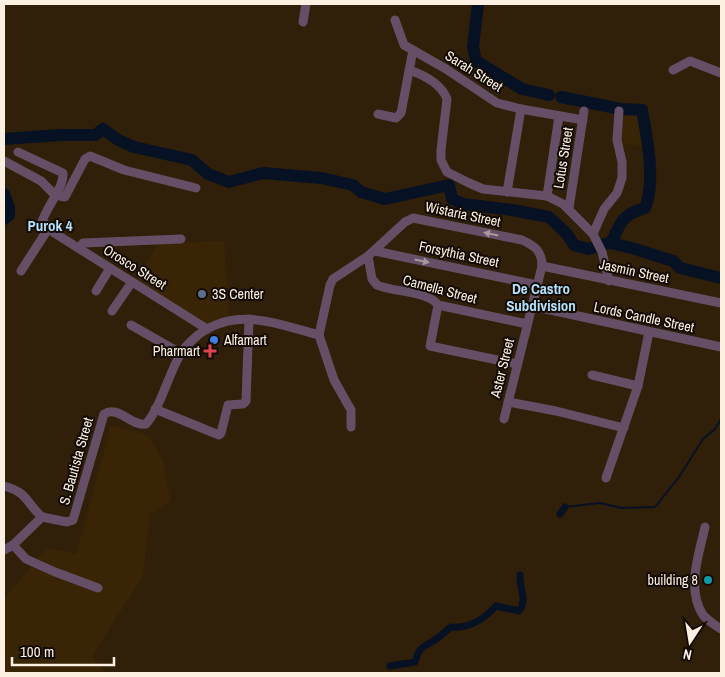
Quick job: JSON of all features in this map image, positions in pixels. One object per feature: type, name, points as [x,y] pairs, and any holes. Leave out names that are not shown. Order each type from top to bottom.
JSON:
[{"type":"street","points":[[303,22],[306,4]]},
{"type":"street","name":"Sarah Street","points":[[395,20],[402,42],[497,103],[559,116],[583,116]]},
{"type":"street","points":[[378,114],[396,118],[401,113],[412,50]]},
{"type":"street","points":[[673,70],[690,61],[721,72]]},
{"type":"street","points":[[409,70],[429,79],[442,90],[447,99],[441,150],[441,160],[447,172],[483,189],[546,196],[555,199],[569,208],[593,234],[602,252],[609,281]]},
{"type":"street","points":[[507,192],[521,109]]},
{"type":"street","points":[[593,234],[604,208],[617,193],[622,178],[622,162],[617,140],[619,111]]},
{"type":"street","points":[[546,196],[559,116]]},
{"type":"street","name":"Lotus Street","points":[[569,208],[583,116]]},
{"type":"street","points":[[18,152],[63,173],[63,178],[42,222],[47,225],[48,229],[20,271]]},
{"type":"street","points":[[4,161],[41,181],[55,195],[65,197],[85,159],[90,156],[124,170],[196,188]]},
{"type":"street","name":"Wistaria Street","points":[[372,254],[405,222],[413,218],[522,240],[531,244],[540,252],[542,266]]},
{"type":"street","name":"Orosco Street","points":[[48,229],[207,329]]},
{"type":"street","points":[[79,248],[83,243],[181,239]]},
{"type":"street","points":[[351,428],[351,410],[334,380],[319,335],[333,279],[372,254]]},
{"type":"street","name":"Forsythia Street","points":[[372,254],[537,284]]},
{"type":"street","name":"Camella Street","points":[[372,254],[372,279],[377,286],[426,296],[438,305],[527,324]]},
{"type":"street","name":"Jasmin Street","points":[[542,266],[721,303]]},
{"type":"street","name":"Aster Street","points":[[504,419],[542,266]]},
{"type":"street","points":[[96,291],[110,268]]},
{"type":"street","points":[[112,311],[132,282]]},
{"type":"street","points":[[438,305],[430,346],[517,364]]},
{"type":"street","name":"Lords Candle Street","points":[[532,306],[721,347]]},
{"type":"street","points":[[155,409],[219,435],[228,405],[243,404],[246,401],[249,319]]},
{"type":"street","name":"S. Bautista Street","points":[[42,517],[67,522],[73,520],[104,414],[108,411],[115,412],[144,425],[155,409],[180,353],[189,342],[207,329],[228,320],[249,319],[319,335]]},
{"type":"street","points":[[131,325],[180,353]]},
{"type":"street","points":[[606,478],[638,386],[650,332]]},
{"type":"street","points":[[592,375],[638,386]]},
{"type":"street","points":[[508,402],[556,411],[624,428]]},
{"type":"street","points":[[4,486],[16,489],[22,493],[42,517],[14,545],[4,550]]},
{"type":"street","points":[[705,527],[696,569],[694,592],[704,615],[721,629]]},
{"type":"street","points":[[14,545],[26,560],[98,588]]},
{"type":"shaded area","points":[[621,111],[641,112],[648,149],[621,142]]},
{"type":"shaded area","points":[[224,241],[229,315],[208,325],[135,280],[159,243]]},
{"type":"shaded area","points":[[111,425],[149,436],[163,460],[171,501],[150,514],[143,576],[92,656],[105,673],[4,673],[4,599],[47,548],[76,554]]},
{"type":"waterway","points":[[478,4],[473,47],[476,61],[522,89],[549,95]]},
{"type":"waterway","points":[[561,97],[621,109],[642,110],[650,159],[648,197],[645,208],[623,220],[611,243]]},
{"type":"waterway","points":[[4,139],[60,135],[95,135],[103,129],[118,140],[134,147],[192,160],[208,174],[229,182],[263,173],[321,178],[353,185],[361,192],[385,199],[449,185],[452,199],[463,204],[549,217],[567,234],[574,245],[588,249],[596,247]]},
{"type":"waterway","points":[[4,194],[9,207],[9,215],[4,219]]},
{"type":"waterway","points":[[604,244],[611,243],[635,249],[673,261],[680,268],[721,278]]},
{"type":"waterway","points":[[565,507],[600,503],[621,508],[655,507],[679,477],[703,439],[715,429],[721,419]]},
{"type":"waterway","points":[[560,514],[565,507]]},
{"type":"waterway","points":[[390,666],[415,662],[422,648],[451,627],[470,625],[487,615],[496,606],[519,611],[523,602],[520,575]]},
{"type":"place","name":"3S Center","points":[[202,294]]},
{"type":"place","name":"Alfamart","points":[[214,340]]},
{"type":"place","name":"Pharmart","points":[[210,351]]},
{"type":"place","name":"building 8","points":[[708,580]]},
{"type":"district","name":"Purok 4","points":[[50,226]]},
{"type":"district","name":"De Castro Subdivision","points":[[541,298]]}]
